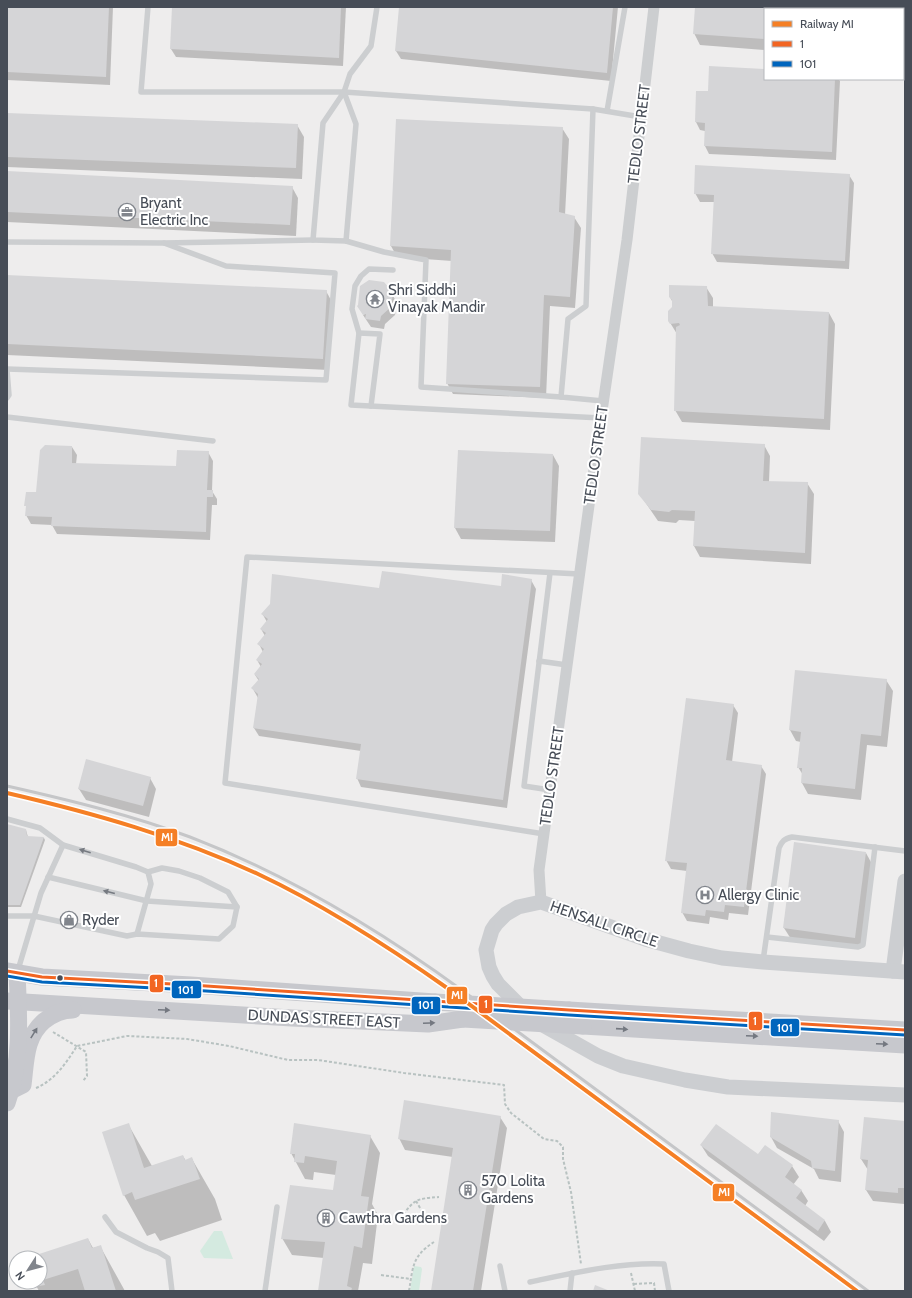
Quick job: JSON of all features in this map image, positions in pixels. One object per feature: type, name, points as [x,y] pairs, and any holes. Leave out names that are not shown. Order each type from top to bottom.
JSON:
[{"type":"main road","points":[[9,1097],[17,1055],[20,1020],[11,1001],[12,972]]},
{"type":"main road","name":"DUNDAS STREET EAST","points":[[12,972],[42,976],[435,1002],[905,1030]]},
{"type":"main road","name":"DUNDAS STREET EAST","points":[[11,1001],[428,1024],[463,1019],[905,1045]]},
{"type":"main road","points":[[9,1097],[23,1085],[30,1040],[36,1028],[48,1018],[65,1010],[114,1011],[125,1008]]},
{"type":"street","name":"TEDLO STREET","points":[[541,902],[539,870],[600,418],[627,240],[654,7]]},
{"type":"street","points":[[899,972],[905,880]]},
{"type":"street","name":"HENSALL CIRCLE","points":[[899,972],[722,958],[645,939],[541,902],[518,907],[506,914],[496,924],[489,936],[486,950],[489,967],[498,984],[534,1020],[598,1056],[623,1066],[663,1076],[728,1087],[905,1095]]},
{"type":"lane","points":[[148,7],[141,92],[344,92],[593,109],[641,117]]},
{"type":"lane","points":[[313,240],[323,123],[344,92],[350,74],[370,46],[377,7]]},
{"type":"lane","points":[[607,111],[625,7]]},
{"type":"lane","points":[[344,92],[356,124],[346,241]]},
{"type":"lane","points":[[561,397],[568,319],[586,306],[593,109]]},
{"type":"lane","points":[[7,242],[164,243],[313,240],[346,241],[384,252],[426,260],[421,388],[603,401]]},
{"type":"lane","points":[[7,398],[9,395],[7,370],[326,380],[335,273],[226,266],[164,243]]},
{"type":"lane","points":[[393,270],[369,269],[361,276],[355,286],[352,309],[359,333],[351,405],[600,418]]},
{"type":"lane","points":[[359,333],[380,334],[371,406]]},
{"type":"lane","points":[[7,417],[213,441]]},
{"type":"lane","points":[[544,834],[225,783],[247,557],[579,574]]},
{"type":"lane","points":[[550,573],[524,786],[550,790]]},
{"type":"lane","points":[[539,661],[567,665]]},
{"type":"lane","points":[[7,819],[40,828],[64,845],[148,872],[162,868],[179,871],[200,878],[228,892],[237,907],[233,926],[219,939],[137,934],[127,936],[34,916],[7,916]]},
{"type":"lane","points":[[763,962],[779,848],[782,841],[792,837],[905,851]]},
{"type":"lane","points":[[12,972],[34,916],[41,893],[64,845]]},
{"type":"lane","points":[[767,937],[858,947],[863,945],[876,847]]},
{"type":"lane","points":[[137,934],[151,884],[148,872]]},
{"type":"lane","points":[[48,877],[147,901],[237,907]]},
{"type":"lane","points":[[265,1291],[277,1207]]},
{"type":"lane","points":[[104,1217],[116,1232],[168,1258],[172,1291]]},
{"type":"lane","points":[[530,1282],[582,1271],[644,1263],[664,1264],[669,1291]]},
{"type":"lane","points":[[500,1266],[505,1291]]},
{"type":"lane","points":[[570,1291],[572,1273]]},
{"type":"path","points":[[51,1031],[86,1052],[87,1076],[83,1081]]},
{"type":"path","points":[[36,1089],[56,1075],[76,1046],[127,1036],[187,1039],[229,1046],[288,1060],[318,1060],[404,1073],[504,1085],[505,1104],[511,1113],[544,1139],[557,1142],[563,1147],[563,1159],[571,1192],[582,1271]]},
{"type":"path","points":[[400,1218],[414,1202],[420,1199],[439,1197]]},
{"type":"path","points":[[416,1201],[426,1218]]},
{"type":"path","points":[[409,1291],[415,1260],[422,1250],[434,1242]]},
{"type":"path","points":[[629,1265],[635,1291]]},
{"type":"path","points":[[381,1274],[411,1279]]},
{"type":"path","points":[[634,1284],[654,1283],[655,1291]]},
{"type":"green space","points":[[214,1231],[222,1231],[233,1259],[204,1258],[200,1251]]},
{"type":"green space","points":[[414,1266],[421,1267],[422,1269],[419,1291],[410,1291]]},
{"type":"building","points":[[7,7],[109,7],[106,77],[7,72]]},
{"type":"building","points":[[172,7],[341,7],[339,58],[170,49]]},
{"type":"building","points":[[399,7],[613,7],[607,73],[395,51]]},
{"type":"building","points":[[695,7],[876,7],[764,8],[764,39],[693,34]]},
{"type":"building","points":[[709,66],[764,69],[764,80],[835,80],[832,152],[704,146],[705,123],[695,122],[696,91],[708,91]]},
{"type":"building","points":[[7,113],[298,124],[296,168],[7,157]]},
{"type":"building","points":[[396,119],[563,127],[559,212],[575,216],[570,297],[544,295],[540,387],[446,384],[451,250],[390,246]]},
{"type":"building","points":[[695,165],[850,174],[845,261],[711,254],[714,195],[694,194]]},
{"type":"building","points":[[7,171],[293,186],[290,225],[7,212]]},
{"type":"building","points":[[7,275],[327,290],[323,359],[7,344]]},
{"type":"building","name":"Shri Siddhi Vinayak Mandir","points":[[369,280],[384,282],[393,293],[391,307],[381,316],[380,321],[365,319],[366,314],[363,315],[357,306],[360,286]]},
{"type":"building","points":[[669,285],[707,286],[708,306],[829,312],[824,419],[674,411],[676,327],[680,325],[679,323],[670,324],[668,321],[668,311],[672,307],[672,300],[669,297]]},
{"type":"building","points":[[641,437],[765,444],[763,481],[808,482],[805,553],[693,546],[695,511],[672,510],[669,512],[651,510],[638,494]]},
{"type":"building","points":[[45,445],[72,446],[72,463],[176,466],[177,450],[209,451],[207,490],[213,490],[213,497],[207,497],[206,532],[51,526],[52,517],[25,516],[26,506],[24,506],[26,492],[36,492],[40,450]]},
{"type":"building","points":[[458,450],[553,454],[550,531],[454,528]]},
{"type":"building","points":[[382,571],[501,586],[502,574],[532,579],[503,800],[356,779],[361,744],[253,728],[258,694],[251,688],[259,679],[254,674],[262,664],[256,660],[264,649],[257,644],[266,633],[260,629],[268,619],[261,614],[270,604],[272,574],[379,588]]},
{"type":"building","points":[[795,670],[887,679],[881,736],[861,734],[855,789],[801,783],[802,768],[797,768],[801,732],[789,730]]},
{"type":"building","points":[[686,698],[734,704],[726,760],[762,765],[744,907],[725,905],[724,912],[706,910],[705,916],[681,913],[687,863],[665,861]]},
{"type":"building","points":[[86,759],[151,777],[143,806],[78,789]]},
{"type":"building","points":[[7,824],[26,829],[27,836],[44,837],[20,905],[7,905]]},
{"type":"building","points":[[794,842],[866,852],[855,938],[783,928]]},
{"type":"building","name":"570 Lolita Gardens","points":[[404,1100],[501,1116],[473,1291],[431,1291],[453,1148],[398,1139]]},
{"type":"building","points":[[771,1112],[839,1120],[835,1171],[812,1168],[811,1161],[770,1137]]},
{"type":"building","points":[[864,1117],[905,1121],[905,1188],[898,1188],[898,1193],[865,1190],[868,1160],[860,1159]]},
{"type":"building","points":[[129,1123],[144,1168],[183,1155],[185,1160],[192,1157],[200,1179],[135,1200],[132,1192],[123,1196],[102,1132]]},
{"type":"building","name":"Cawthra Gardens","points":[[294,1123],[371,1135],[361,1196],[369,1197],[362,1248],[354,1246],[347,1286],[352,1288],[351,1291],[318,1291],[325,1242],[281,1239],[290,1185],[333,1190],[337,1161],[305,1156],[304,1163],[294,1162],[295,1154],[290,1154]]},
{"type":"building","points":[[716,1124],[758,1154],[765,1145],[793,1165],[785,1177],[802,1190],[796,1198],[825,1220],[818,1231],[700,1145]]},
{"type":"building","points":[[88,1238],[92,1248],[101,1245],[116,1291],[85,1291],[78,1269],[48,1278],[48,1251]]},
{"type":"building","points":[[595,1285],[610,1291],[593,1291]]},
{"type":"railway","points":[[7,786],[100,808],[190,837],[262,868],[332,905],[398,946],[463,991],[868,1291]]},
{"type":"rail line","name":"MI","points":[[7,793],[71,809],[166,837],[258,874],[333,913],[404,958],[450,990],[857,1291]]},
{"type":"transit line","name":"1","points":[[7,971],[42,977],[905,1030]]},
{"type":"transit line","name":"101","points":[[7,976],[42,982],[905,1035]]},
{"type":"place","name":"Bryant Electric Inc","points":[[127,212]]},
{"type":"place","name":"Shri Siddhi Vinayak Mandir","points":[[375,299]]},
{"type":"place","name":"Allergy Clinic","points":[[705,895]]},
{"type":"place","name":"Ryder","points":[[69,920]]},
{"type":"place","name":"570 Lolita Gardens","points":[[468,1190]]},
{"type":"place","name":"Cawthra Gardens","points":[[326,1218]]}]
